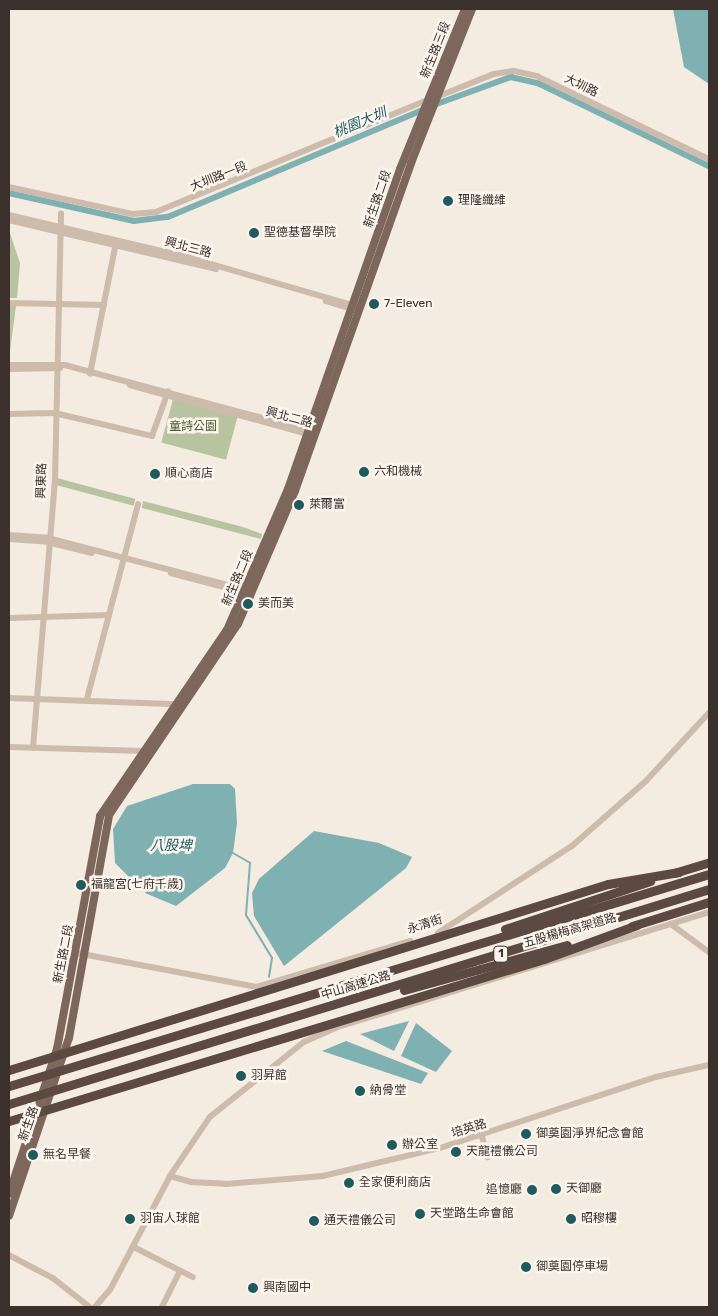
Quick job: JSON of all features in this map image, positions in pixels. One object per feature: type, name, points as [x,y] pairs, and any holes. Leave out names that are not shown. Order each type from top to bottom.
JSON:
[{"type":"highway","name":"五股楊梅高架道路","points":[[320,990],[709,862]]},
{"type":"highway","points":[[9,1070],[608,884],[679,872]]},
{"type":"highway","name":"中山高速公路","points":[[9,1086],[320,990],[709,874]]},
{"type":"highway","name":"中山高速公路","points":[[9,1104],[709,889]]},
{"type":"highway","name":"五股楊梅高架道路","points":[[292,1018],[637,925],[709,902]]},
{"type":"highway","points":[[9,1121],[544,959],[637,925]]},
{"type":"main road","name":"新生路三段","points":[[428,100],[465,9]]},
{"type":"main road","name":"新生路三段","points":[[438,96],[472,9]]},
{"type":"main road","name":"新生路二段","points":[[355,307],[438,96]]},
{"type":"main road","name":"新生路二段","points":[[57,1049],[80,954],[109,815],[227,645],[311,433],[419,121],[428,100]]},
{"type":"main road","name":"新生路二段","points":[[69,1038],[100,816],[227,630],[247,591]]},
{"type":"main road","name":"新生路","points":[[11,1192],[69,1038]]},
{"type":"main road","name":"新生路","points":[[9,1216],[11,1192],[57,1049]]},
{"type":"street","name":"大圳路","points":[[438,96],[494,74],[514,71],[537,76],[709,159]]},
{"type":"street","name":"大圳路一段","points":[[9,187],[133,214],[156,212],[428,100]]},
{"type":"street","name":"興東路","points":[[33,748],[58,366],[61,214]]},
{"type":"street","points":[[9,215],[62,230]]},
{"type":"street","points":[[9,220],[62,230]]},
{"type":"street","name":"興北三路","points":[[62,230],[355,307]]},
{"type":"street","points":[[91,373],[116,243]]},
{"type":"street","points":[[9,302],[104,305]]},
{"type":"street","name":"興北二路","points":[[9,364],[58,366],[91,373],[168,392],[311,433]]},
{"type":"street","name":"興北二路","points":[[9,369],[58,366]]},
{"type":"street","points":[[9,414],[55,413],[152,436],[168,392]]},
{"type":"street","points":[[87,699],[138,505]]},
{"type":"street","points":[[9,535],[48,540],[247,591]]},
{"type":"street","points":[[9,539],[48,540]]},
{"type":"street","points":[[9,618],[109,615]]},
{"type":"street","points":[[9,698],[87,699],[176,704]]},
{"type":"street","name":"永清街","points":[[80,954],[258,987],[436,934],[572,846],[646,780],[709,712]]},
{"type":"street","points":[[9,747],[143,751]]},
{"type":"street","points":[[94,1307],[110,1290],[170,1176],[218,1108],[290,1054],[325,1032],[709,912]]},
{"type":"street","points":[[671,924],[709,952]]},
{"type":"street","name":"培英路","points":[[170,1176],[191,1182],[226,1184],[323,1176],[482,1135],[656,1077],[709,1065]]},
{"type":"street","points":[[482,1135],[488,1156]]},
{"type":"street","points":[[134,1247],[193,1277]]},
{"type":"street","points":[[9,1255],[30,1264],[90,1307]]},
{"type":"street","points":[[162,1307],[180,1270]]},
{"type":"green space","points":[[9,230],[20,263],[17,298],[9,298]]},
{"type":"green space","points":[[10,306],[16,306],[9,359],[9,324]]},
{"type":"green space","name":"童詩公園","points":[[173,399],[238,416],[226,460],[161,442]]},
{"type":"green space","points":[[57,478],[135,499],[133,506],[55,485]]},
{"type":"green space","points":[[143,501],[243,527],[262,534],[261,539],[142,508]]},
{"type":"water","points":[[673,9],[709,9],[709,84],[684,67]]},
{"type":"water","name":"八股埤","points":[[193,784],[230,784],[235,789],[237,823],[233,853],[225,868],[176,906],[145,893],[115,863],[113,829],[127,806]]},
{"type":"water","points":[[314,831],[379,843],[412,857],[406,868],[284,966],[254,916],[252,893],[259,879]]},
{"type":"water","points":[[409,1021],[394,1051],[360,1034]]},
{"type":"water","points":[[416,1023],[452,1051],[436,1072],[401,1056]]},
{"type":"water","points":[[346,1041],[428,1073],[421,1084],[322,1051]]},
{"type":"waterway","name":"桃園大圳","points":[[434,105],[511,77],[538,83],[709,166]]},
{"type":"waterway","name":"桃園大圳","points":[[9,193],[134,221],[168,217],[425,109]]},
{"type":"waterway","points":[[233,853],[250,863],[246,915],[272,958],[269,977]]},
{"type":"place","name":"理隆纖維","points":[[448,201]]},
{"type":"place","name":"聖德基督學院","points":[[254,233]]},
{"type":"place","name":"7-Eleven","points":[[374,304]]},
{"type":"place","name":"六和機械","points":[[364,472]]},
{"type":"place","name":"順心商店","points":[[155,474]]},
{"type":"place","name":"萊爾富","points":[[299,505]]},
{"type":"place","name":"美而美","points":[[248,604]]},
{"type":"place","name":"福龍宮(七府千歲)","points":[[81,885]]},
{"type":"place","name":"羽昇館","points":[[241,1076]]},
{"type":"place","name":"納骨堂","points":[[360,1091]]},
{"type":"place","name":"御奠園淨界紀念會館","points":[[526,1134]]},
{"type":"place","name":"辦公室","points":[[392,1145]]},
{"type":"place","name":"天龍禮儀公司","points":[[456,1152]]},
{"type":"place","name":"無名早餐","points":[[33,1155]]},
{"type":"place","name":"全家便利商店","points":[[349,1183]]},
{"type":"place","name":"天御廳","points":[[556,1189]]},
{"type":"place","name":"追憶廳","points":[[532,1190]]},
{"type":"place","name":"天堂路生命會館","points":[[420,1214]]},
{"type":"place","name":"羽宙人球館","points":[[130,1219]]},
{"type":"place","name":"昭穆樓","points":[[571,1219]]},
{"type":"place","name":"通天禮儀公司","points":[[314,1221]]},
{"type":"place","name":"御奠園停車場","points":[[526,1267]]},
{"type":"place","name":"興南國中","points":[[253,1288]]}]
